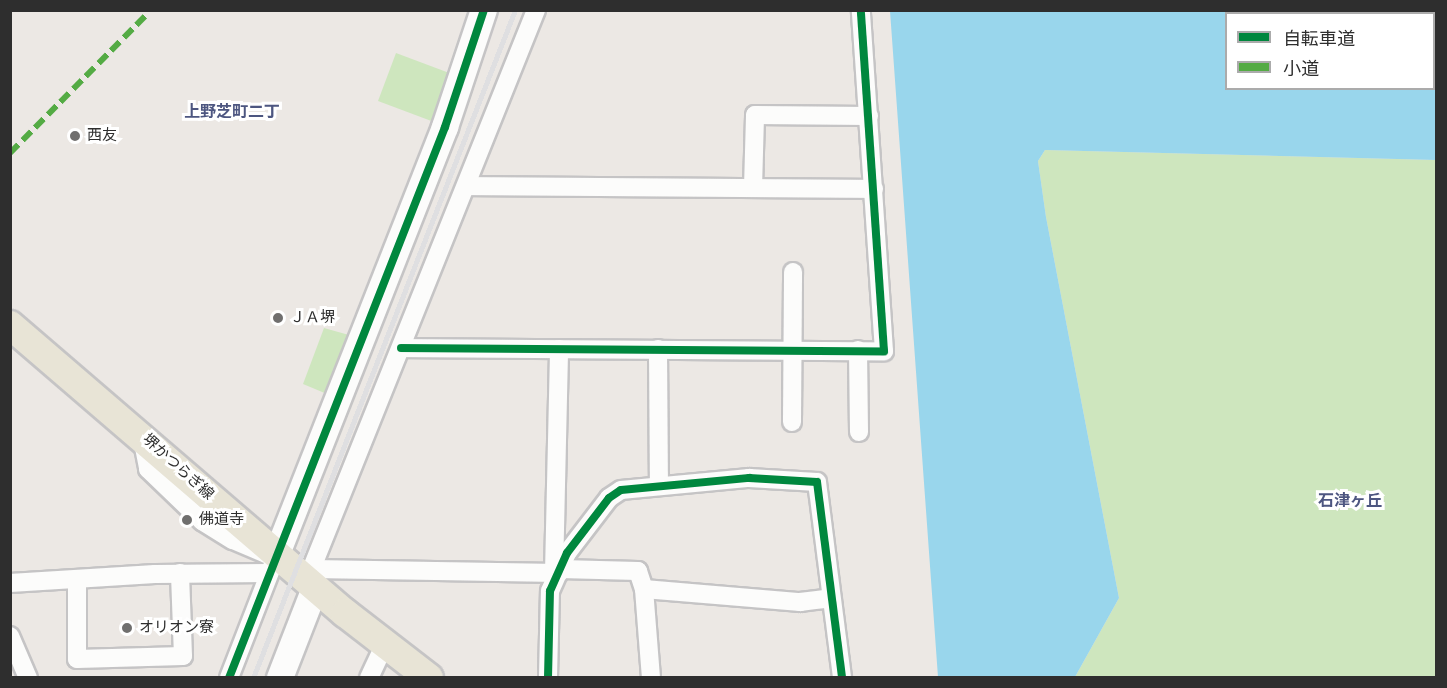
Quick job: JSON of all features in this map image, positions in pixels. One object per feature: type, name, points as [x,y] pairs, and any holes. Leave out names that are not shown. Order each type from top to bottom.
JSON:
[{"type":"main road","name":"堺かつらぎ線","points":[[10,325],[142,435],[273,563],[312,579],[419,674]]},
{"type":"street","points":[[229,678],[446,127],[484,10]]},
{"type":"street","points":[[280,678],[312,579],[536,10]]},
{"type":"street","points":[[402,348],[884,351],[861,10]]},
{"type":"street","points":[[753,188],[755,115],[869,116]]},
{"type":"street","points":[[466,186],[874,189]]},
{"type":"street","points":[[792,422],[793,272]]},
{"type":"street","points":[[548,678],[549,606],[557,572],[559,349]]},
{"type":"street","points":[[658,349],[659,486]]},
{"type":"street","points":[[858,351],[859,432]]},
{"type":"street","points":[[557,572],[581,532],[609,498],[621,490],[749,478],[817,482],[842,678]]},
{"type":"street","points":[[10,584],[180,573],[273,563]]},
{"type":"street","points":[[312,579],[638,571],[644,589],[651,678]]},
{"type":"street","points":[[77,579],[77,660],[183,656],[180,573]]},
{"type":"street","points":[[644,589],[800,602],[831,598]]},
{"type":"street","points":[[10,636],[28,678]]},
{"type":"street","points":[[369,678],[384,645]]},
{"type":"green space","points":[[396,53],[452,74],[434,122],[378,101]]},
{"type":"green space","points":[[1045,150],[1436,160],[1436,677],[1075,677],[1119,598],[1046,217],[1038,161]]},
{"type":"green space","points":[[324,328],[349,335],[327,394],[303,384]]},
{"type":"water","points":[[890,11],[1436,12],[1436,160],[1045,150],[1038,161],[1046,217],[1119,598],[1075,677],[938,677]]},
{"type":"railway","points":[[253,678],[515,10]]},
{"type":"marked path","points":[[10,153],[149,12]]},
{"type":"cycle path","points":[[229,678],[445,127],[484,10]]},
{"type":"cycle path","points":[[401,348],[884,351],[861,10]]},
{"type":"cycle path","points":[[548,678],[550,591],[567,553],[609,498],[621,490],[749,478],[817,482],[842,678]]},
{"type":"place","name":"西友","points":[[75,136]]},
{"type":"place","name":"ＪＡ堺","points":[[278,318]]},
{"type":"place","name":"佛道寺","points":[[187,520]]},
{"type":"place","name":"オリオン寮","points":[[127,628]]},
{"type":"district","name":"上野芝町二丁","points":[[232,112]]},
{"type":"district","name":"石津ヶ丘","points":[[1350,501]]}]
